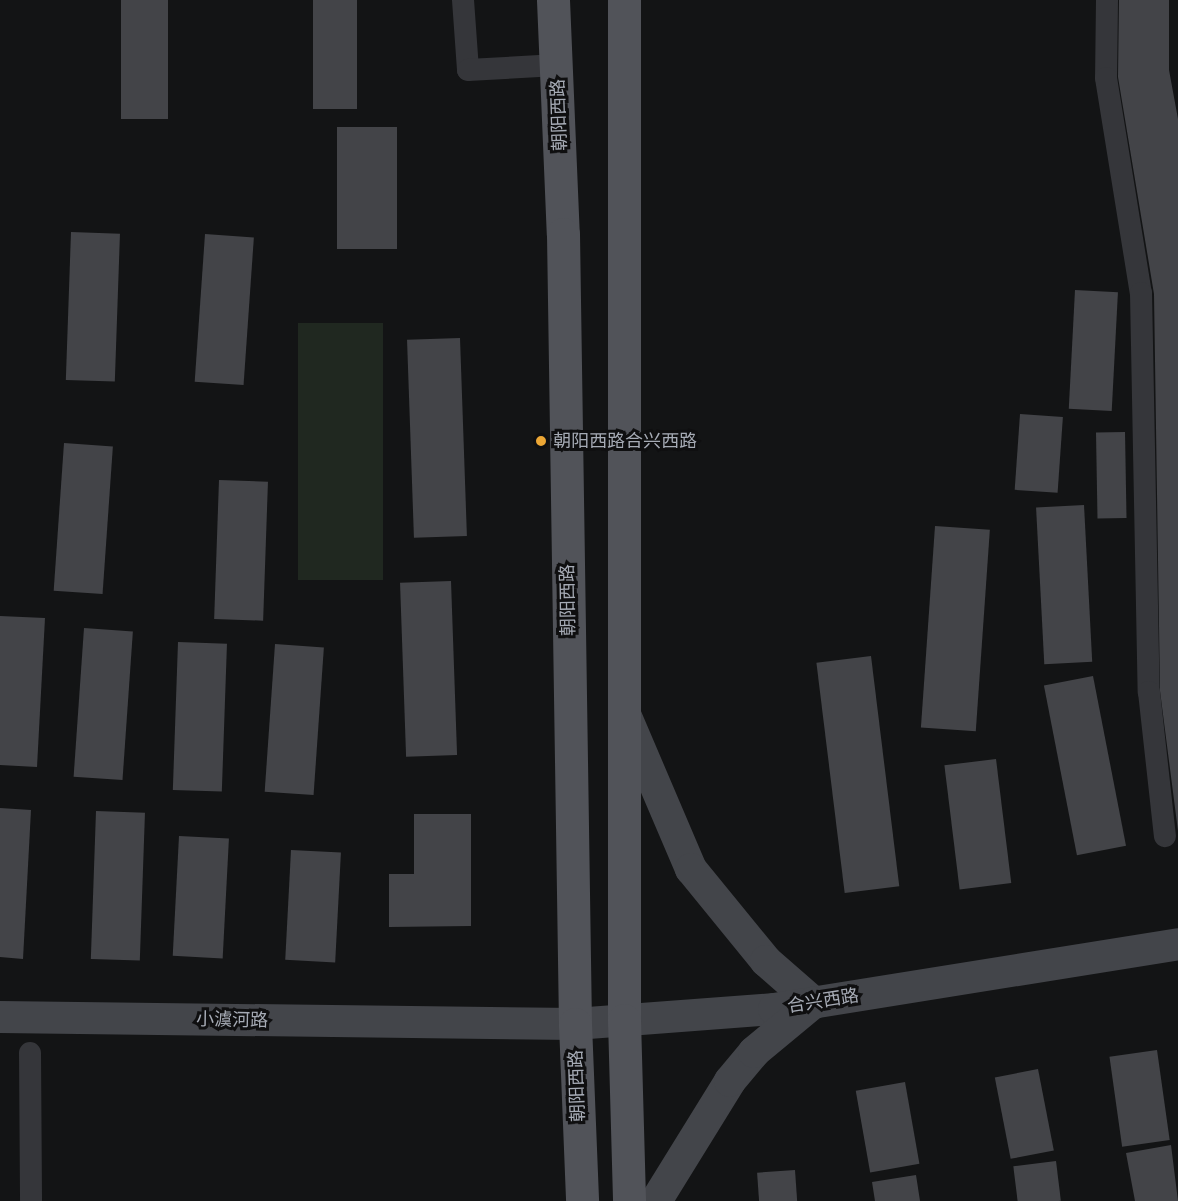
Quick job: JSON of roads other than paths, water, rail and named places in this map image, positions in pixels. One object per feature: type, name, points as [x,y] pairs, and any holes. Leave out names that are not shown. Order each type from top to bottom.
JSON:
[{"type":"main road","name":"朝阳西路","points":[[553,0],[563,234],[575,1024],[582,1201]]},
{"type":"main road","points":[[624,0],[624,1020],[629,1201]]},
{"type":"street","points":[[463,0],[468,70],[557,65]]},
{"type":"street","points":[[1107,0],[1106,78],[1141,293],[1149,693],[1165,836]]},
{"type":"street","points":[[624,712],[691,869],[766,961],[814,1003],[754,1052],[730,1081],[656,1201]]},
{"type":"street","name":"合兴西路","points":[[464,1023],[575,1024],[814,1003],[1178,944]]},
{"type":"street","name":"小澞河路","points":[[0,1017],[464,1023]]},
{"type":"street","points":[[30,1053],[31,1201]]},
{"type":"place","name":"朝阳西路合兴西路","points":[[541,441]]}]
